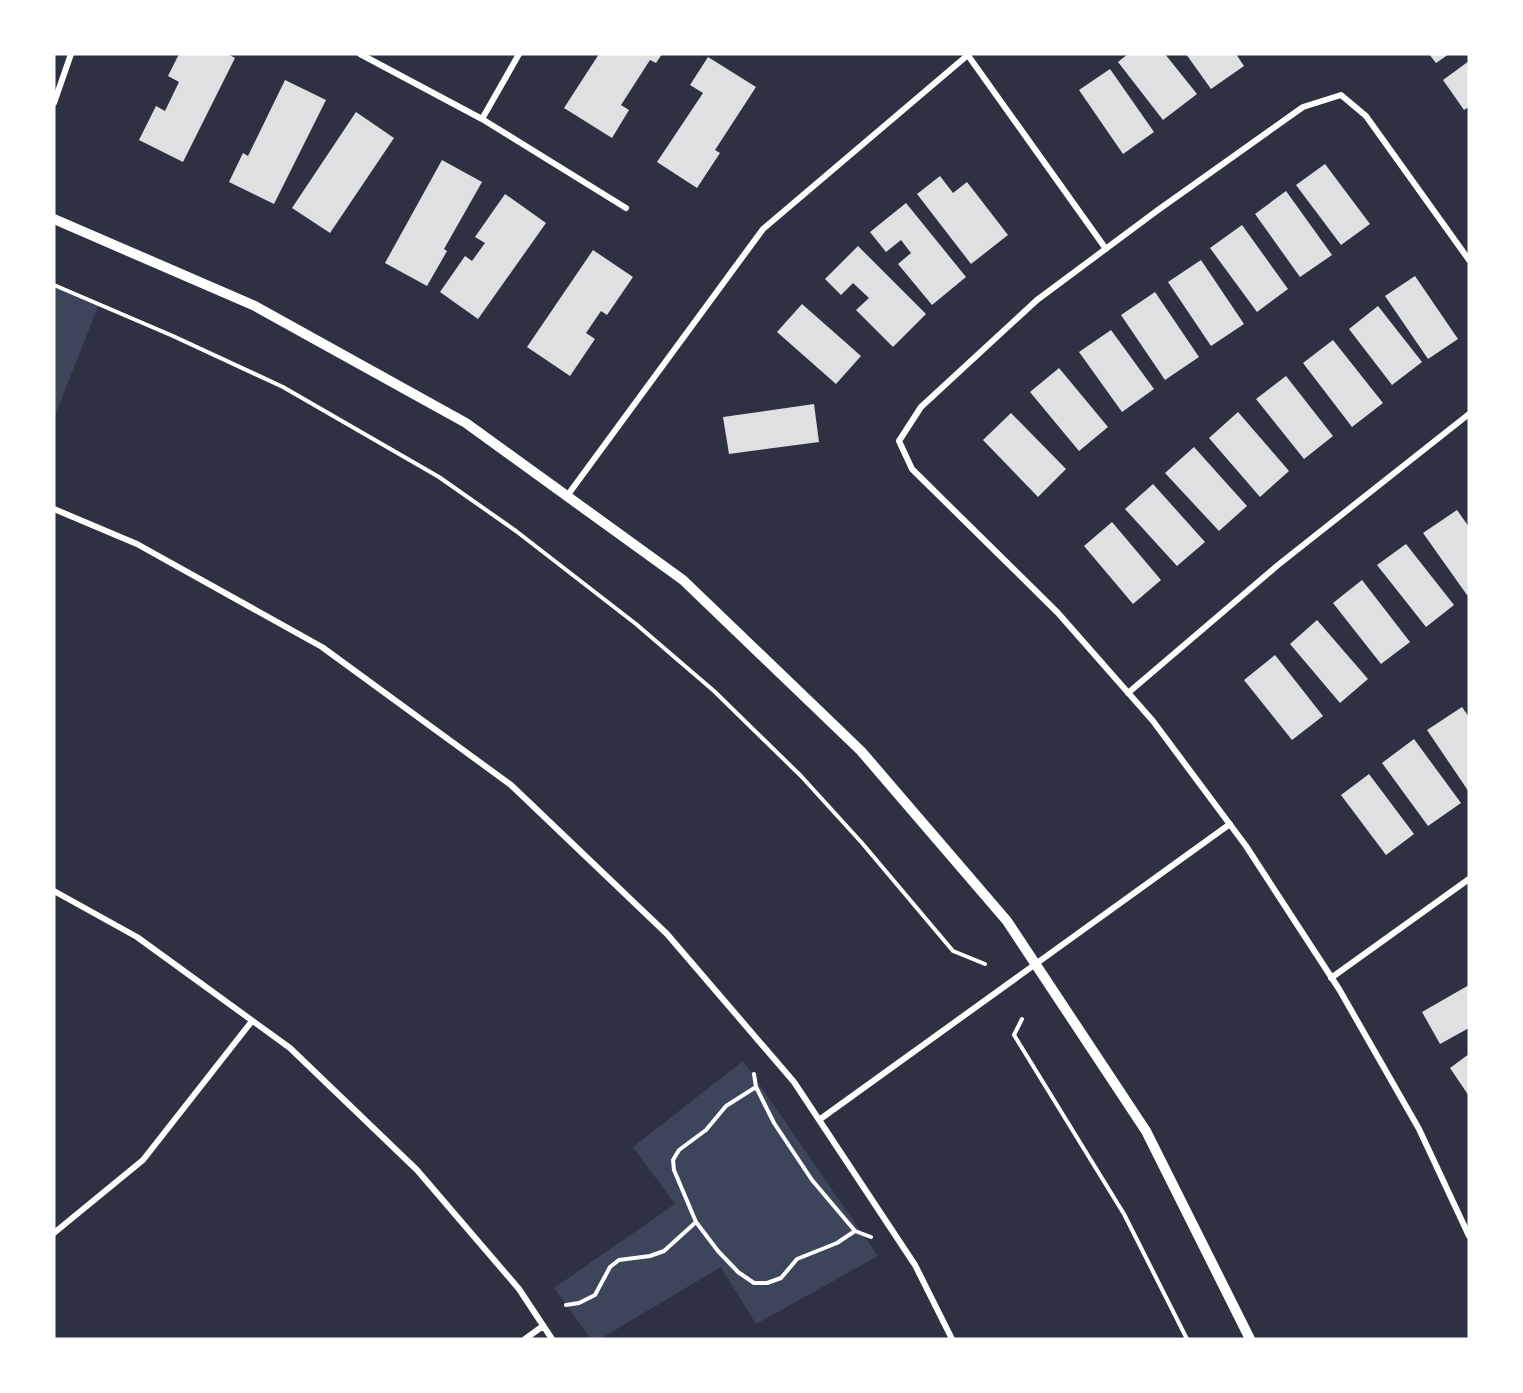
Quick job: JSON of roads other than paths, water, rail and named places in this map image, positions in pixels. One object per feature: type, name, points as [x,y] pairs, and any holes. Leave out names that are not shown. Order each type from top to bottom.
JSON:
[{"type":"street","points":[[54,103],[71,54]]},
{"type":"street","points":[[360,54],[482,119],[626,208]]},
{"type":"street","points":[[482,119],[519,54]]},
{"type":"street","points":[[567,496],[764,229],[968,54],[1106,249]]},
{"type":"street","points":[[1469,260],[1366,116],[1341,95],[1303,107],[1037,300],[921,407],[899,441],[912,469],[1058,613],[1128,693],[1153,722],[1230,824],[1331,978],[1419,1129],[1469,1236]]},
{"type":"street","points":[[54,219],[255,306],[466,423],[682,580],[861,751],[1007,921],[1146,1131],[1250,1339]]},
{"type":"street","points":[[1128,693],[1278,565],[1469,414]]},
{"type":"street","points":[[54,508],[137,544],[322,647],[511,785],[668,934],[794,1082],[915,1265],[952,1339]]},
{"type":"street","points":[[819,1120],[1230,824]]},
{"type":"street","points":[[1331,978],[1469,879]]},
{"type":"street","points":[[54,891],[137,937],[290,1048],[417,1170],[519,1289],[552,1339]]},
{"type":"street","points":[[54,1233],[143,1160],[252,1021]]},
{"type":"street","points":[[525,1339],[543,1326]]}]
